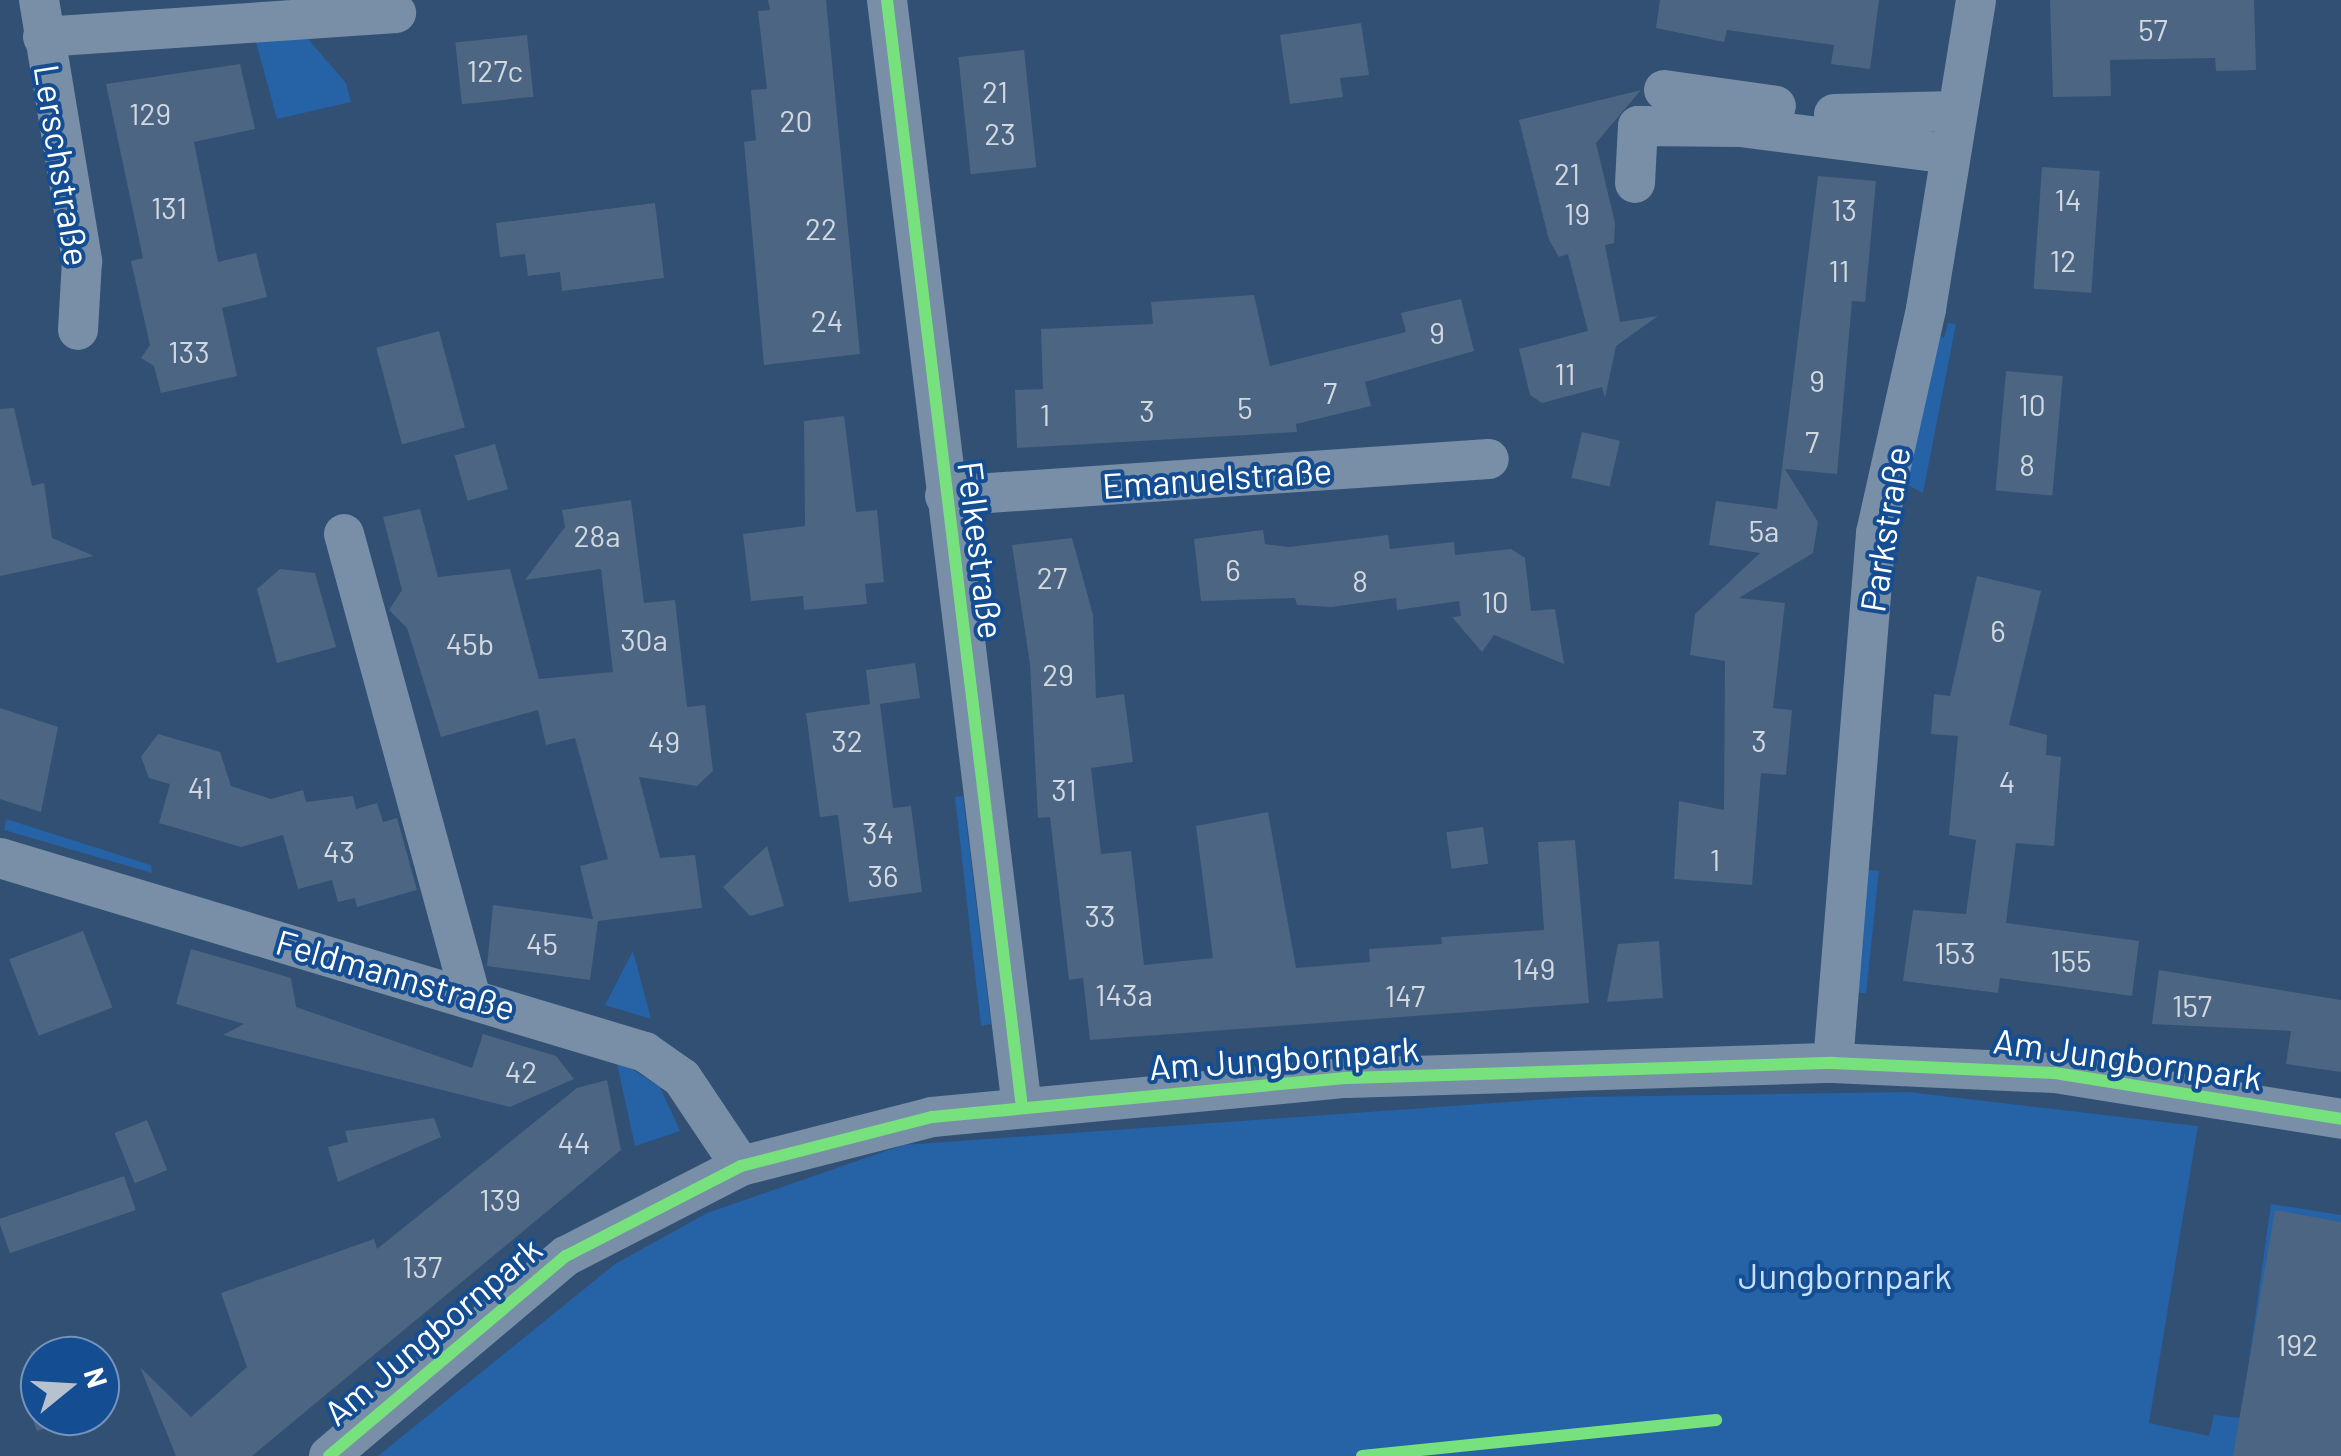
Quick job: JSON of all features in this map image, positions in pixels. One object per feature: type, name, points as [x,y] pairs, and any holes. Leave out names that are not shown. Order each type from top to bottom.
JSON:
[{"type":"street","name":"Felkestraße","points":[[887,0],[944,496],[1022,1108]]},
{"type":"street","name":"Parkstraße","points":[[1833,1063],[1876,533],[1976,0]]},
{"type":"street","points":[[41,18],[396,14]]},
{"type":"street","name":"Lerschstraße","points":[[41,18],[82,261],[78,330]]},
{"type":"street","points":[[1664,90],[1868,119],[1954,111]]},
{"type":"street","points":[[1635,183],[1638,126],[1740,127],[1950,154]]},
{"type":"street","name":"Emanuelstraße","points":[[944,496],[1490,459]]},
{"type":"street","points":[[344,534],[470,998]]},
{"type":"street","name":"Feldmannstraße","points":[[0,858],[645,1052],[682,1078],[741,1166]]},
{"type":"street","name":"Am Jungbornpark","points":[[329,1456],[566,1256],[741,1166],[851,1132],[1022,1108],[1348,1078],[1833,1063],[2055,1072],[2341,1120]]},
{"type":"green space","points":[[302,32],[346,83],[351,102],[277,119],[254,35]]},
{"type":"green space","points":[[1948,323],[1956,324],[1923,493],[1904,483],[1934,333],[1944,338]]},
{"type":"green space","points":[[963,796],[991,1024],[981,1026],[955,797]]},
{"type":"green space","points":[[6,819],[151,865],[152,873],[4,830]]},
{"type":"green space","points":[[1859,869],[1879,871],[1866,993],[1846,991]]},
{"type":"green space","points":[[633,951],[651,1019],[605,1005]]},
{"type":"green space","points":[[616,1059],[660,1087],[680,1131],[635,1146]]},
{"type":"green space","name":"Jungbornpark","points":[[1908,1092],[2198,1126],[2149,1423],[2209,1436],[2214,1415],[2241,1418],[2271,1204],[2341,1215],[2341,1456],[378,1456],[615,1264],[707,1213],[903,1145],[1578,1097]]},
{"type":"building","points":[[768,0],[826,0],[860,354],[764,365],[744,142],[756,140],[751,90],[767,89],[758,11],[770,10]]},
{"type":"building","points":[[1660,0],[1879,0],[1870,69],[1831,64],[1834,45],[1727,30],[1724,42],[1656,28]]},
{"type":"building","points":[[2050,0],[2254,0],[2256,70],[2216,71],[2215,58],[2110,60],[2111,96],[2053,97]]},
{"type":"building","points":[[1361,23],[1369,75],[1340,78],[1343,97],[1290,104],[1280,35]]},
{"type":"building","points":[[527,35],[533,97],[462,104],[455,43]]},
{"type":"building","points":[[1024,50],[1036,167],[971,174],[958,57]]},
{"type":"building","points":[[240,64],[255,129],[194,142],[218,262],[256,253],[267,297],[222,308],[237,376],[161,393],[154,366],[141,358],[150,345],[131,261],[143,258],[106,84]]},
{"type":"building","points":[[1641,90],[1596,143],[1615,223],[1614,243],[1605,245],[1620,322],[1658,316],[1616,346],[1605,398],[1602,387],[1542,403],[1530,395],[1519,349],[1588,331],[1568,254],[1559,257],[1549,240],[1519,120]]},
{"type":"building","points":[[2042,167],[2100,171],[2091,293],[2033,289]]},
{"type":"building","points":[[1818,176],[1876,181],[1865,302],[1852,301],[1837,474],[1785,469],[1818,522],[1813,553],[1739,598],[1785,603],[1773,708],[1792,710],[1786,775],[1761,773],[1752,885],[1674,879],[1679,801],[1724,810],[1725,661],[1690,655],[1695,614],[1760,553],[1709,545],[1716,501],[1777,509]]},
{"type":"building","points":[[655,203],[664,278],[562,291],[560,272],[528,276],[525,254],[500,257],[496,223]]},
{"type":"building","points":[[1254,295],[1270,366],[1406,332],[1401,313],[1461,299],[1474,351],[1365,382],[1371,406],[1296,424],[1297,432],[1017,448],[1015,390],[1043,389],[1041,329],[1153,324],[1151,302]]},
{"type":"building","points":[[439,331],[465,428],[402,444],[376,348]]},
{"type":"building","points":[[2006,371],[2063,376],[2052,496],[1996,491]]},
{"type":"building","points":[[14,408],[32,486],[44,483],[52,538],[94,556],[0,576],[0,409]]},
{"type":"building","points":[[844,416],[856,512],[877,510],[884,582],[865,584],[867,604],[804,610],[803,596],[751,601],[743,534],[805,526],[804,421]]},
{"type":"building","points":[[1582,432],[1620,441],[1609,487],[1571,478]]},
{"type":"building","points":[[495,444],[508,489],[468,501],[455,456]]},
{"type":"building","points":[[631,500],[644,603],[675,600],[687,707],[705,705],[713,771],[697,786],[639,777],[660,858],[695,855],[702,908],[598,921],[590,980],[487,966],[493,905],[593,919],[580,866],[608,859],[575,738],[546,745],[538,710],[441,737],[407,628],[389,610],[402,590],[383,517],[420,509],[438,577],[510,569],[539,679],[613,672],[601,569],[525,580],[565,527],[562,510]]},
{"type":"building","points":[[1263,530],[1265,544],[1289,547],[1388,535],[1390,549],[1454,542],[1455,555],[1511,549],[1525,558],[1531,611],[1555,609],[1564,664],[1494,635],[1482,652],[1452,617],[1461,616],[1459,601],[1397,610],[1396,598],[1331,607],[1297,605],[1295,598],[1201,601],[1194,539]]},
{"type":"building","points":[[1072,538],[1093,615],[1096,698],[1124,694],[1133,762],[1091,768],[1101,854],[1131,851],[1144,965],[1213,958],[1196,826],[1268,812],[1296,968],[1370,962],[1369,949],[1442,944],[1441,937],[1544,930],[1538,842],[1575,840],[1589,1003],[1090,1040],[1083,978],[1069,980],[1050,817],[1038,818],[1030,664],[1012,545]]},
{"type":"building","points":[[280,569],[315,573],[336,647],[277,663],[257,589]]},
{"type":"building","points":[[1977,576],[2041,591],[2009,725],[2047,735],[2046,755],[2061,757],[2054,846],[2016,843],[2006,923],[2139,941],[2132,996],[2000,978],[1998,993],[1903,981],[1913,910],[1966,914],[1976,840],[1949,835],[1958,736],[1931,734],[1934,694],[1950,696]]},
{"type":"building","points":[[915,663],[920,698],[880,704],[893,808],[911,806],[922,892],[849,902],[838,815],[820,817],[806,713],[870,704],[866,670]]},
{"type":"building","points":[[0,708],[58,727],[41,812],[0,799]]},
{"type":"building","points":[[158,734],[220,752],[231,786],[271,799],[303,790],[306,802],[353,796],[356,809],[377,803],[383,822],[397,818],[417,890],[357,907],[355,898],[338,902],[332,880],[298,889],[283,835],[241,847],[159,823],[170,784],[149,778],[141,757]]},
{"type":"building","points":[[1483,827],[1488,864],[1452,869],[1446,832]]},
{"type":"building","points":[[767,846],[784,906],[750,916],[723,887]]},
{"type":"building","points":[[83,931],[112,1008],[39,1036],[9,959]]},
{"type":"building","points":[[1659,941],[1663,998],[1607,1002],[1618,944]]},
{"type":"building","points":[[191,949],[291,978],[296,1007],[472,1068],[483,1034],[556,1056],[574,1079],[510,1107],[223,1035],[244,1024],[176,1004]]},
{"type":"building","points":[[2159,970],[2341,1000],[2341,1072],[2286,1064],[2291,1031],[2152,1024]]},
{"type":"building","points":[[607,1080],[621,1150],[252,1456],[176,1456],[140,1367],[191,1417],[247,1367],[221,1293],[374,1239],[377,1249],[577,1088]]},
{"type":"building","points":[[434,1118],[441,1137],[338,1182],[328,1147],[348,1142],[345,1131]]},
{"type":"building","points":[[147,1120],[167,1170],[135,1183],[115,1133]]},
{"type":"building","points":[[124,1176],[136,1210],[10,1253],[0,1219]]},
{"type":"building","points":[[2275,1210],[2341,1222],[2341,1456],[2233,1456]]},
{"type":"cycle path","points":[[887,0],[1022,1108]]},
{"type":"cycle path","points":[[329,1456],[566,1256],[741,1166],[932,1117],[1348,1078],[1833,1063],[2055,1073],[2341,1119]]},
{"type":"cycle path","points":[[1362,1456],[1716,1420]]}]
